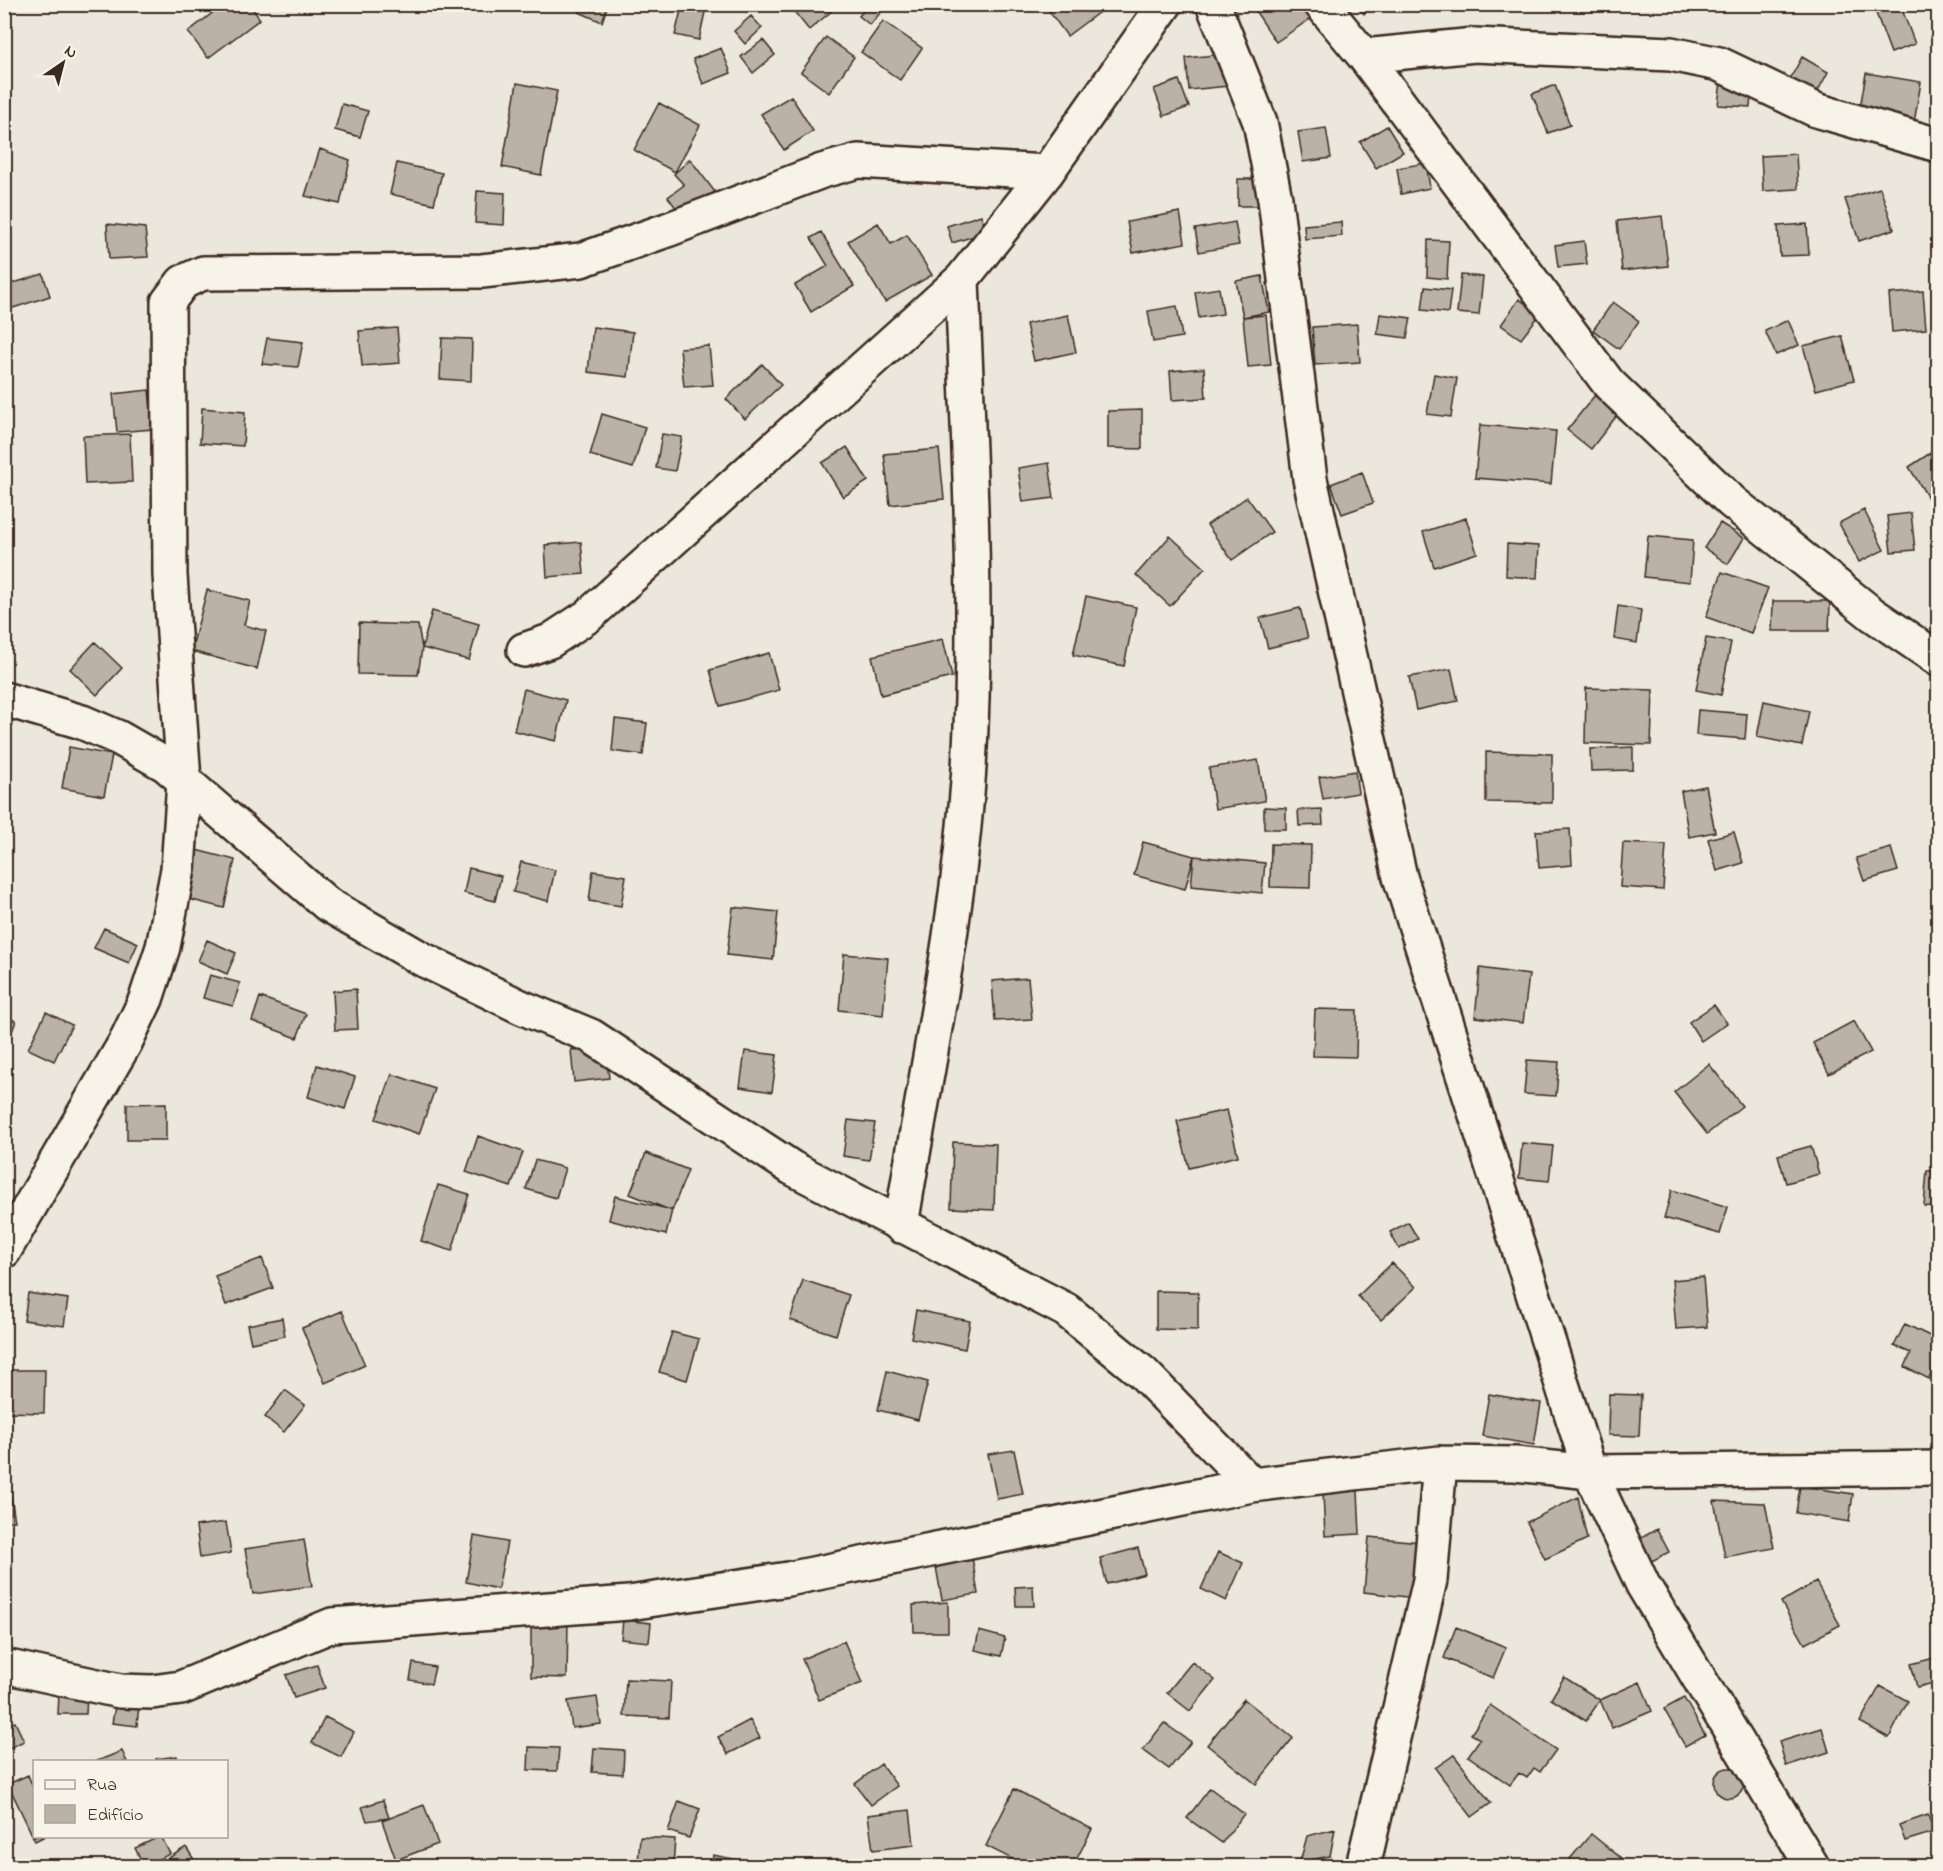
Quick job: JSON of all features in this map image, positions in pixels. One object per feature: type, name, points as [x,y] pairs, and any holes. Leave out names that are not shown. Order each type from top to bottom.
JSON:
[{"type":"street","points":[[524,650],[550,641],[588,616],[962,279],[1047,172],[1165,4]]},
{"type":"street","points":[[1214,4],[1260,122],[1275,199],[1310,479],[1400,877],[1590,1472],[1643,1585],[1812,1866]]},
{"type":"street","points":[[1321,4],[1364,56],[1609,384],[1732,502],[1872,614],[1938,659]]},
{"type":"street","points":[[1364,56],[1475,45],[1671,54],[1719,63],[1816,110],[1938,145]]},
{"type":"street","points":[[4,1251],[125,1043],[146,999],[163,947],[178,869],[184,781],[170,575],[168,302],[183,282],[203,273],[482,271],[581,260],[822,171],[858,161],[1047,172]]},
{"type":"street","points":[[901,1226],[955,903],[969,767],[973,596],[962,279]]},
{"type":"street","points":[[4,699],[82,722],[119,738],[166,765],[327,904],[422,959],[521,1007],[591,1036],[792,1168],[1066,1310],[1143,1372],[1252,1485]]},
{"type":"street","points":[[1363,1866],[1430,1580],[1440,1463]]},
{"type":"street","points":[[4,1666],[120,1691],[152,1692],[181,1688],[332,1625],[628,1603],[788,1579],[1252,1485],[1440,1463],[1515,1464],[1590,1472],[1938,1468]]},
{"type":"building","points":[[224,4],[249,4],[260,19],[208,58],[188,32]]},
{"type":"building","points":[[581,4],[608,4],[602,22],[579,12]]},
{"type":"building","points":[[788,4],[838,4],[839,5],[809,30]]},
{"type":"building","points":[[869,4],[886,6],[870,25],[859,16]]},
{"type":"building","points":[[1044,4],[1110,4],[1067,36]]},
{"type":"building","points":[[1268,4],[1305,4],[1313,17],[1276,42],[1256,12]]},
{"type":"building","points":[[1354,4],[1372,4],[1364,14]]},
{"type":"building","points":[[1900,4],[1915,44],[1891,53],[1873,5]]},
{"type":"building","points":[[682,6],[705,12],[699,40],[675,35]]},
{"type":"building","points":[[751,16],[762,28],[745,44],[734,31]]},
{"type":"building","points":[[883,21],[922,48],[900,80],[861,52]]},
{"type":"building","points":[[826,37],[854,57],[829,93],[801,72]]},
{"type":"building","points":[[763,40],[775,55],[753,73],[741,57]]},
{"type":"building","points":[[721,48],[731,73],[703,84],[693,59]]},
{"type":"building","points":[[1225,54],[1228,86],[1189,90],[1186,58]]},
{"type":"building","points":[[1802,57],[1828,72],[1811,104],[1784,90]]},
{"type":"building","points":[[1866,73],[1921,82],[1914,123],[1859,114]]},
{"type":"building","points":[[1179,80],[1189,107],[1164,116],[1154,89]]},
{"type":"building","points":[[1721,81],[1752,84],[1750,107],[1718,105]]},
{"type":"building","points":[[517,83],[557,91],[541,175],[502,167]]},
{"type":"building","points":[[1555,85],[1570,125],[1548,133],[1532,94]]},
{"type":"building","points":[[791,96],[813,131],[784,150],[761,114]]},
{"type":"building","points":[[659,103],[700,125],[675,172],[634,150]]},
{"type":"building","points":[[342,104],[368,111],[360,137],[335,130]]},
{"type":"building","points":[[1387,126],[1403,152],[1376,168],[1360,142]]},
{"type":"building","points":[[1326,128],[1331,158],[1303,162],[1298,132]]},
{"type":"building","points":[[320,149],[350,160],[340,204],[305,196]]},
{"type":"building","points":[[1796,154],[1798,189],[1763,191],[1761,156]]},
{"type":"building","points":[[690,159],[715,192],[682,216],[668,197],[684,185],[674,174]]},
{"type":"building","points":[[397,163],[442,173],[434,204],[390,194]]},
{"type":"building","points":[[1426,163],[1430,188],[1401,194],[1397,168]]},
{"type":"building","points":[[1238,179],[1260,179],[1261,206],[1238,206]]},
{"type":"building","points":[[1880,188],[1894,229],[1859,241],[1845,199]]},
{"type":"building","points":[[477,191],[505,193],[504,225],[475,223]]},
{"type":"building","points":[[1180,212],[1185,243],[1133,253],[1127,222]]},
{"type":"building","points":[[981,215],[987,232],[952,243],[947,226]]},
{"type":"building","points":[[1662,216],[1668,266],[1622,271],[1617,221]]},
{"type":"building","points":[[1235,222],[1239,245],[1199,252],[1195,229]]},
{"type":"building","points":[[1341,222],[1342,236],[1305,239],[1304,225]]},
{"type":"building","points":[[878,223],[891,244],[907,235],[932,275],[885,302],[848,241]]},
{"type":"building","points":[[107,224],[145,228],[148,257],[109,259]]},
{"type":"building","points":[[1807,224],[1809,255],[1780,256],[1778,226]]},
{"type":"building","points":[[821,232],[854,286],[811,312],[795,285],[828,266],[811,238]]},
{"type":"building","points":[[1428,240],[1449,241],[1447,279],[1427,277]]},
{"type":"building","points":[[1584,241],[1587,264],[1558,267],[1555,245]]},
{"type":"building","points":[[43,274],[50,296],[7,310],[4,286]]},
{"type":"building","points":[[1461,275],[1483,277],[1479,315],[1457,313]]},
{"type":"building","points":[[1262,276],[1269,312],[1243,317],[1236,281]]},
{"type":"building","points":[[1425,287],[1451,290],[1448,313],[1422,310]]},
{"type":"building","points":[[1219,288],[1223,314],[1199,318],[1195,292]]},
{"type":"building","points":[[1923,291],[1926,329],[1892,332],[1889,294]]},
{"type":"building","points":[[1519,299],[1540,314],[1521,339],[1501,325]]},
{"type":"building","points":[[1613,302],[1639,321],[1619,349],[1593,330]]},
{"type":"building","points":[[1177,306],[1182,337],[1153,342],[1148,311]]},
{"type":"building","points":[[1380,314],[1411,318],[1407,338],[1377,334]]},
{"type":"building","points":[[1068,315],[1076,352],[1034,361],[1026,324]]},
{"type":"building","points":[[1266,315],[1271,365],[1248,367],[1243,317]]},
{"type":"building","points":[[1788,320],[1799,345],[1776,355],[1765,331]]},
{"type":"building","points":[[1357,324],[1360,362],[1315,365],[1312,327]]},
{"type":"building","points":[[593,327],[633,332],[628,377],[588,372]]},
{"type":"building","points":[[397,328],[400,363],[362,366],[359,331]]},
{"type":"building","points":[[1842,336],[1854,380],[1816,390],[1803,346]]},
{"type":"building","points":[[267,338],[303,342],[298,367],[262,364]]},
{"type":"building","points":[[442,338],[472,339],[471,381],[440,379]]},
{"type":"building","points":[[709,346],[713,385],[684,387],[680,348]]},
{"type":"building","points":[[762,364],[781,385],[745,419],[726,399]]},
{"type":"building","points":[[1204,368],[1206,398],[1172,400],[1170,371]]},
{"type":"building","points":[[1434,374],[1457,378],[1451,417],[1427,414]]},
{"type":"building","points":[[149,390],[153,429],[117,432],[113,394]]},
{"type":"building","points":[[1595,395],[1618,414],[1591,449],[1567,430]]},
{"type":"building","points":[[202,408],[245,412],[243,446],[200,443]]},
{"type":"building","points":[[1142,410],[1142,449],[1108,448],[1108,411]]},
{"type":"building","points":[[602,414],[645,427],[633,468],[590,455]]},
{"type":"building","points":[[1480,425],[1556,431],[1551,484],[1475,478]]},
{"type":"building","points":[[130,434],[132,482],[85,484],[83,436]]},
{"type":"building","points":[[662,434],[682,437],[675,471],[656,468]]},
{"type":"building","points":[[847,447],[868,481],[843,497],[822,463]]},
{"type":"building","points":[[1938,448],[1938,514],[1909,467]]},
{"type":"building","points":[[939,449],[944,499],[890,505],[884,454]]},
{"type":"building","points":[[1049,463],[1054,498],[1023,502],[1018,468]]},
{"type":"building","points":[[1362,472],[1373,503],[1342,514],[1331,484]]},
{"type":"building","points":[[1247,497],[1272,532],[1232,560],[1207,525]]},
{"type":"building","points":[[1864,510],[1884,550],[1859,562],[1839,523]]},
{"type":"building","points":[[1911,513],[1915,550],[1891,552],[1887,516]]},
{"type":"building","points":[[1466,518],[1477,553],[1434,567],[1423,532]]},
{"type":"building","points":[[1720,523],[1744,538],[1728,564],[1704,548]]},
{"type":"building","points":[[1170,536],[1205,568],[1170,606],[1136,575]]},
{"type":"building","points":[[1648,536],[1693,540],[1690,582],[1644,577]]},
{"type":"building","points":[[581,542],[584,574],[547,577],[545,545]]},
{"type":"building","points":[[1507,544],[1539,546],[1537,578],[1506,576]]},
{"type":"building","points":[[1722,572],[1768,588],[1751,633],[1706,617]]},
{"type":"building","points":[[207,590],[250,601],[244,625],[266,631],[257,669],[191,651]]},
{"type":"building","points":[[1086,596],[1136,607],[1124,666],[1073,655]]},
{"type":"building","points":[[1773,601],[1830,601],[1829,631],[1772,631]]},
{"type":"building","points":[[1618,606],[1641,610],[1637,643],[1614,639]]},
{"type":"building","points":[[1300,608],[1308,638],[1268,648],[1260,618]]},
{"type":"building","points":[[432,611],[479,624],[469,660],[422,648]]},
{"type":"building","points":[[359,623],[418,625],[422,648],[418,675],[358,674]]},
{"type":"building","points":[[4,631],[11,633],[4,658]]},
{"type":"building","points":[[1706,638],[1731,642],[1721,695],[1696,690]]},
{"type":"building","points":[[943,639],[952,677],[881,695],[872,656]]},
{"type":"building","points":[[95,642],[122,668],[97,695],[70,669]]},
{"type":"building","points":[[769,653],[779,690],[720,706],[710,670]]},
{"type":"building","points":[[1451,669],[1458,701],[1416,710],[1409,677]]},
{"type":"building","points":[[1586,688],[1653,690],[1651,745],[1585,743]]},
{"type":"building","points":[[524,689],[566,700],[556,741],[514,731]]},
{"type":"building","points":[[1764,701],[1809,711],[1802,746],[1757,737]]},
{"type":"building","points":[[1698,710],[1747,714],[1745,739],[1696,735]]},
{"type":"building","points":[[615,719],[647,723],[643,755],[612,751]]},
{"type":"building","points":[[69,747],[112,755],[104,796],[62,788]]},
{"type":"building","points":[[1633,747],[1633,770],[1591,771],[1590,749]]},
{"type":"building","points":[[1486,752],[1552,754],[1552,803],[1486,802]]},
{"type":"building","points":[[1258,760],[1265,801],[1215,809],[1209,768]]},
{"type":"building","points":[[1355,771],[1358,793],[1323,799],[1319,777]]},
{"type":"building","points":[[1706,786],[1715,832],[1689,837],[1681,791]]},
{"type":"building","points":[[1264,807],[1286,808],[1286,829],[1264,829]]},
{"type":"building","points":[[1322,809],[1323,825],[1299,826],[1298,810]]},
{"type":"building","points":[[4,814],[10,815],[6,839],[4,838]]},
{"type":"building","points":[[1570,829],[1572,865],[1539,868],[1536,831]]},
{"type":"building","points":[[1734,832],[1743,863],[1717,871],[1708,839]]},
{"type":"building","points":[[1143,842],[1194,856],[1185,889],[1134,875]]},
{"type":"building","points":[[1623,843],[1666,845],[1663,890],[1620,887]]},
{"type":"building","points":[[1271,844],[1311,845],[1310,888],[1270,887]]},
{"type":"building","points":[[1891,848],[1898,871],[1864,881],[1856,858]]},
{"type":"building","points":[[196,850],[235,860],[224,908],[184,898]]},
{"type":"building","points":[[1194,856],[1265,863],[1262,893],[1191,886]]},
{"type":"building","points":[[521,862],[555,870],[548,901],[513,892]]},
{"type":"building","points":[[469,868],[501,876],[495,901],[464,893]]},
{"type":"building","points":[[593,871],[626,876],[621,906],[589,901]]},
{"type":"building","points":[[733,907],[778,912],[773,960],[727,955]]},
{"type":"building","points":[[104,928],[138,943],[129,963],[94,948]]},
{"type":"building","points":[[207,940],[236,953],[227,974],[198,961]]},
{"type":"building","points":[[844,954],[888,958],[883,1015],[839,1010]]},
{"type":"building","points":[[1480,968],[1529,975],[1523,1023],[1475,1017]]},
{"type":"building","points":[[210,975],[240,983],[233,1006],[203,998]]},
{"type":"building","points":[[1028,978],[1032,1019],[995,1021],[992,981]]},
{"type":"building","points":[[356,989],[358,1029],[335,1030],[333,991]]},
{"type":"building","points":[[260,997],[306,1014],[297,1038],[252,1021]]},
{"type":"building","points":[[1714,1005],[1727,1023],[1701,1041],[1689,1022]]},
{"type":"building","points":[[1315,1009],[1357,1010],[1356,1057],[1313,1056]]},
{"type":"building","points":[[46,1012],[72,1025],[54,1061],[28,1049]]},
{"type":"building","points":[[4,1016],[16,1021],[5,1050],[4,1049]]},
{"type":"building","points":[[1854,1021],[1871,1052],[1829,1074],[1813,1043]]},
{"type":"building","points":[[605,1046],[609,1078],[574,1082],[571,1050]]},
{"type":"building","points":[[745,1051],[777,1055],[772,1092],[740,1087]]},
{"type":"building","points":[[1527,1060],[1559,1062],[1556,1096],[1524,1094]]},
{"type":"building","points":[[1709,1064],[1742,1106],[1707,1134],[1674,1092]]},
{"type":"building","points":[[317,1065],[355,1077],[345,1109],[308,1097]]},
{"type":"building","points":[[392,1074],[435,1089],[419,1134],[376,1119]]},
{"type":"building","points":[[166,1103],[166,1140],[127,1140],[127,1104]]},
{"type":"building","points":[[1227,1110],[1238,1156],[1189,1168],[1177,1121]]},
{"type":"building","points":[[848,1120],[875,1123],[869,1160],[843,1156]]},
{"type":"building","points":[[478,1136],[523,1152],[511,1187],[466,1172]]},
{"type":"building","points":[[953,1142],[996,1144],[994,1210],[951,1208]]},
{"type":"building","points":[[1522,1143],[1553,1146],[1549,1181],[1519,1178]]},
{"type":"building","points":[[1811,1146],[1819,1174],[1786,1183],[1778,1155]]},
{"type":"building","points":[[646,1153],[688,1170],[672,1211],[630,1194]]},
{"type":"building","points":[[535,1160],[565,1168],[556,1198],[526,1189]]},
{"type":"building","points":[[1927,1171],[1938,1171],[1938,1207],[1924,1206]]},
{"type":"building","points":[[438,1185],[469,1194],[452,1251],[421,1241]]},
{"type":"building","points":[[1672,1190],[1728,1207],[1720,1234],[1664,1218]]},
{"type":"building","points":[[615,1196],[672,1210],[666,1235],[609,1220]]},
{"type":"building","points":[[1408,1222],[1418,1239],[1399,1249],[1390,1232]]},
{"type":"building","points":[[262,1258],[273,1288],[226,1305],[215,1276]]},
{"type":"building","points":[[1392,1263],[1416,1287],[1381,1320],[1358,1296]]},
{"type":"building","points":[[1703,1277],[1707,1327],[1676,1329],[1672,1280]]},
{"type":"building","points":[[803,1280],[849,1295],[836,1335],[790,1320]]},
{"type":"building","points":[[1156,1291],[1198,1292],[1198,1330],[1156,1329]]},
{"type":"building","points":[[28,1293],[68,1299],[64,1326],[24,1320]]},
{"type":"building","points":[[916,1310],[970,1321],[965,1349],[911,1338]]},
{"type":"building","points":[[342,1311],[365,1365],[325,1383],[302,1328]]},
{"type":"building","points":[[282,1318],[285,1336],[251,1343],[247,1325]]},
{"type":"building","points":[[1905,1324],[1938,1340],[1938,1358],[1929,1379],[1905,1367],[1911,1353],[1894,1346]]},
{"type":"building","points":[[672,1332],[699,1339],[687,1380],[659,1372]]},
{"type":"building","points":[[4,1370],[45,1370],[44,1413],[4,1412]]},
{"type":"building","points":[[887,1371],[928,1382],[918,1420],[878,1410]]},
{"type":"building","points":[[285,1390],[305,1405],[284,1432],[265,1417]]},
{"type":"building","points":[[1489,1394],[1541,1403],[1534,1445],[1482,1436]]},
{"type":"building","points":[[1609,1394],[1641,1395],[1639,1436],[1608,1435]]},
{"type":"building","points":[[1014,1450],[1023,1494],[997,1499],[988,1454]]},
{"type":"building","points":[[4,1454],[15,1521],[4,1522]]},
{"type":"building","points":[[1800,1486],[1853,1494],[1849,1522],[1796,1513]]},
{"type":"building","points":[[1358,1491],[1360,1534],[1325,1536],[1323,1493]]},
{"type":"building","points":[[1578,1497],[1587,1539],[1545,1559],[1527,1522]]},
{"type":"building","points":[[1714,1501],[1765,1503],[1774,1548],[1725,1557]]},
{"type":"building","points":[[226,1522],[231,1553],[200,1558],[196,1526]]},
{"type":"building","points":[[1657,1529],[1669,1552],[1646,1564],[1634,1542]]},
{"type":"building","points":[[474,1536],[507,1542],[498,1589],[466,1582]]},
{"type":"building","points":[[1369,1537],[1420,1542],[1415,1598],[1364,1592]]},
{"type":"building","points":[[304,1540],[312,1586],[253,1594],[245,1549]]},
{"type":"building","points":[[1138,1548],[1145,1574],[1107,1584],[1100,1558]]},
{"type":"building","points":[[971,1551],[978,1594],[942,1600],[934,1556]]},
{"type":"building","points":[[1218,1552],[1243,1563],[1226,1601],[1201,1589]]},
{"type":"building","points":[[1816,1582],[1840,1625],[1805,1644],[1781,1602]]},
{"type":"building","points":[[1033,1586],[1034,1606],[1016,1606],[1015,1587]]},
{"type":"building","points":[[948,1602],[948,1632],[914,1632],[913,1605]]},
{"type":"building","points":[[531,1619],[568,1620],[567,1678],[531,1677]]},
{"type":"building","points":[[623,1620],[651,1623],[649,1642],[621,1639]]},
{"type":"building","points":[[1456,1627],[1506,1647],[1493,1678],[1444,1658]]},
{"type":"building","points":[[979,1631],[1005,1638],[1001,1656],[975,1650]]},
{"type":"building","points":[[844,1641],[862,1683],[819,1700],[802,1659]]},
{"type":"building","points":[[1938,1657],[1938,1682],[1917,1687],[1911,1664]]},
{"type":"building","points":[[1192,1662],[1215,1680],[1190,1711],[1167,1693]]},
{"type":"building","points":[[413,1663],[435,1667],[431,1684],[410,1680]]},
{"type":"building","points":[[317,1665],[325,1688],[294,1698],[286,1675]]},
{"type":"building","points":[[1564,1677],[1600,1700],[1586,1721],[1551,1699]]},
{"type":"building","points":[[626,1679],[671,1681],[669,1718],[624,1716]]},
{"type":"building","points":[[1640,1682],[1652,1711],[1612,1728],[1600,1700]]},
{"type":"building","points":[[1880,1686],[1908,1701],[1889,1738],[1860,1722]]},
{"type":"building","points":[[59,1694],[87,1696],[86,1714],[58,1714]]},
{"type":"building","points":[[597,1697],[601,1724],[572,1728],[568,1701]]},
{"type":"building","points":[[1684,1698],[1705,1735],[1685,1746],[1664,1709]]},
{"type":"building","points":[[1244,1699],[1293,1738],[1256,1784],[1207,1745]]},
{"type":"building","points":[[116,1701],[139,1704],[137,1726],[112,1723]]},
{"type":"building","points":[[1490,1705],[1556,1750],[1540,1772],[1534,1768],[1527,1778],[1519,1773],[1510,1785],[1468,1756],[1480,1739],[1471,1734]]},
{"type":"building","points":[[325,1717],[354,1732],[341,1757],[312,1743]]},
{"type":"building","points":[[750,1720],[760,1738],[728,1754],[718,1737]]},
{"type":"building","points":[[15,1722],[24,1741],[4,1751],[4,1727]]},
{"type":"building","points":[[1164,1723],[1191,1742],[1169,1769],[1143,1750]]},
{"type":"building","points":[[1822,1728],[1829,1752],[1786,1766],[1779,1741]]},
{"type":"building","points":[[529,1747],[559,1748],[557,1771],[528,1770]]},
{"type":"building","points":[[594,1748],[624,1750],[623,1774],[592,1772]]},
{"type":"building","points":[[122,1751],[126,1760],[100,1760]]},
{"type":"building","points":[[1454,1755],[1491,1803],[1472,1817],[1435,1768]]},
{"type":"building","points":[[177,1756],[177,1760],[156,1759]]},
{"type":"building","points":[[881,1764],[897,1786],[871,1805],[855,1784]]},
{"type":"building","points":[[1729,1768],[1740,1772],[1744,1783],[1740,1794],[1729,1798],[1718,1794],[1714,1783],[1718,1772]]},
{"type":"building","points":[[28,1775],[33,1788],[33,1837],[8,1784]]},
{"type":"building","points":[[1210,1788],[1244,1814],[1222,1843],[1187,1818]]},
{"type":"building","points":[[1014,1789],[1092,1829],[1073,1866],[1026,1866],[986,1846]]},
{"type":"building","points":[[383,1800],[389,1818],[367,1821],[362,1807]]},
{"type":"building","points":[[679,1801],[700,1809],[689,1838],[668,1831]]},
{"type":"building","points":[[424,1805],[438,1844],[396,1860],[382,1821]]},
{"type":"building","points":[[910,1810],[914,1845],[873,1850],[868,1815]]},
{"type":"building","points":[[1928,1815],[1934,1832],[1905,1841],[1899,1825]]},
{"type":"building","points":[[1335,1829],[1330,1856],[1300,1862],[1307,1836]]},
{"type":"building","points":[[1591,1834],[1631,1866],[1564,1866]]},
{"type":"building","points":[[640,1837],[675,1839],[673,1866],[638,1863]]},
{"type":"building","points":[[157,1838],[162,1838],[170,1854],[144,1866],[135,1848]]},
{"type":"building","points":[[186,1847],[198,1866],[156,1866]]},
{"type":"building","points":[[713,1855],[744,1861],[743,1866],[712,1866]]}]
